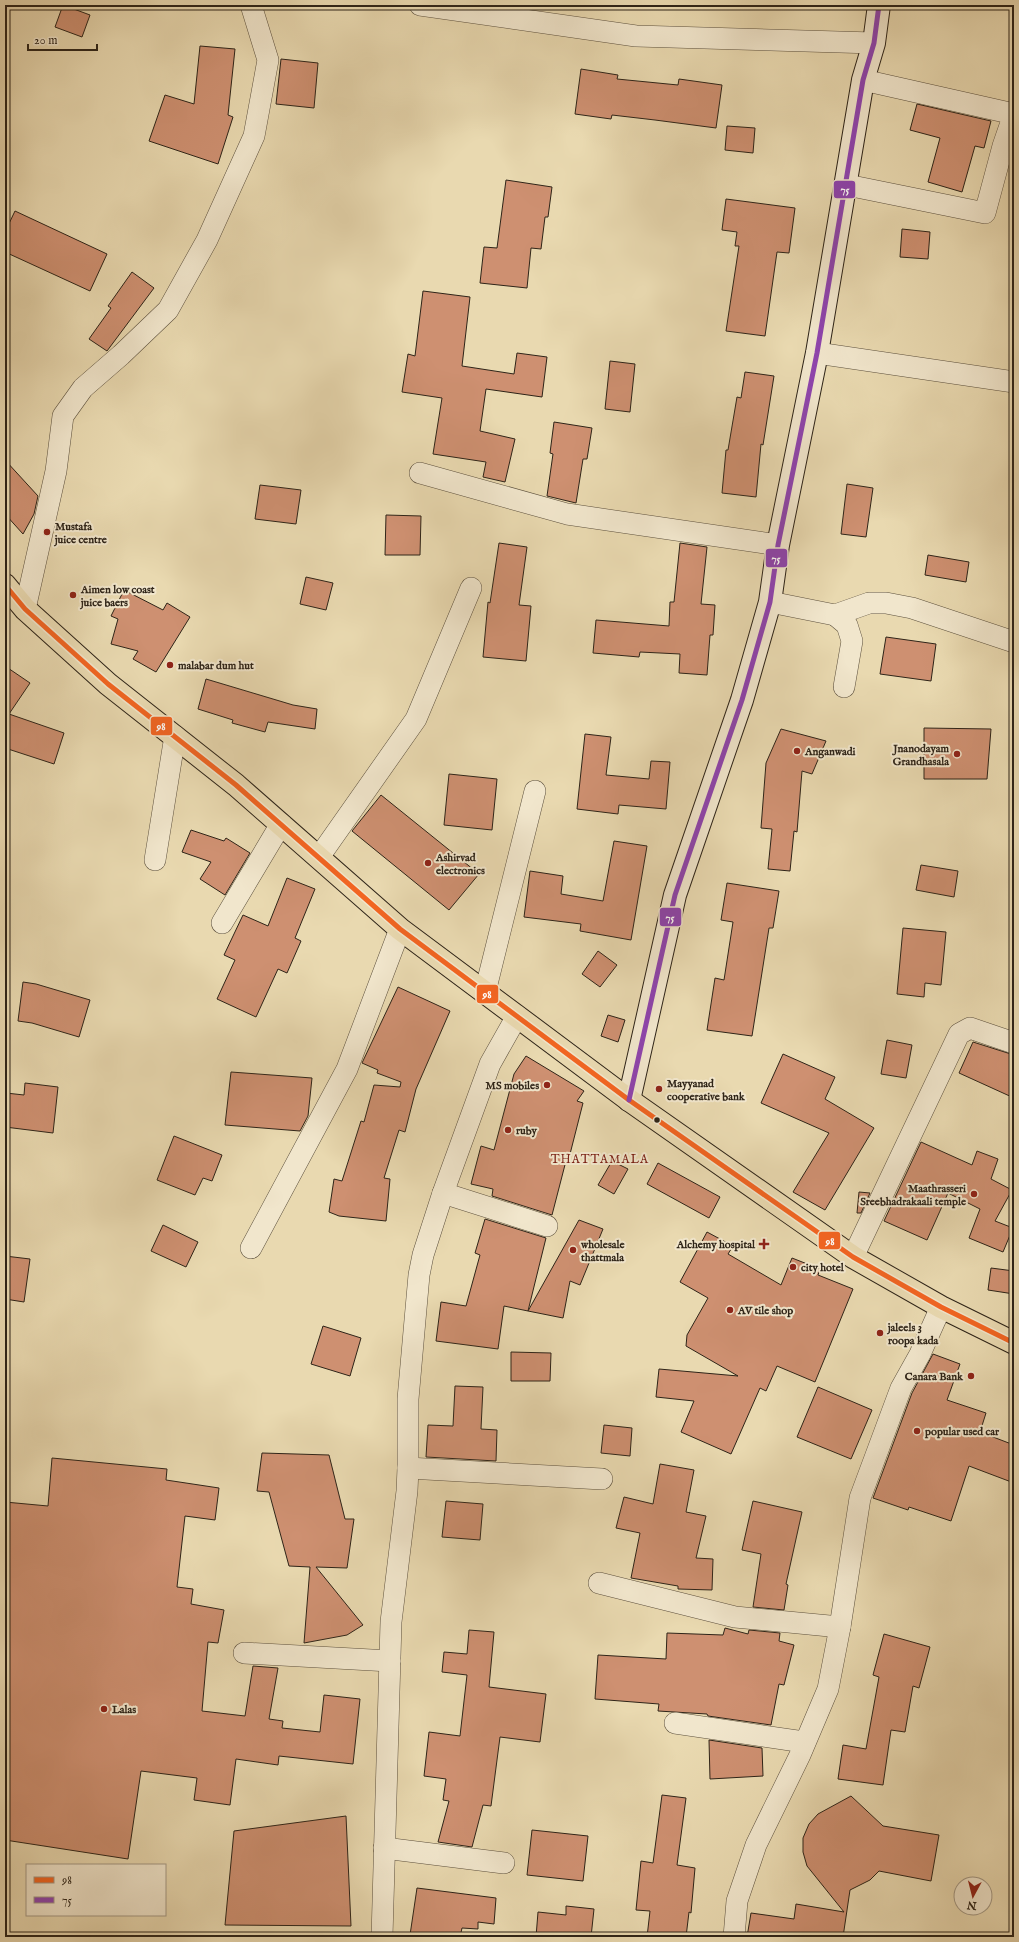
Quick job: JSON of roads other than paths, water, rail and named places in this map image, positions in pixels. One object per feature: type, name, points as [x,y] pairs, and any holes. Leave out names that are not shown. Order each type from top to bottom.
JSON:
[{"type":"main road","points":[[629,1100],[675,895],[742,700],[770,602],[778,545],[817,353],[847,185],[863,80],[874,43],[879,5]]},
{"type":"main road","points":[[5,585],[25,609],[108,684],[175,736],[281,824],[400,929],[629,1100],[853,1257],[941,1307],[1014,1343]]},
{"type":"street","points":[[25,609],[56,471],[63,416],[83,388],[168,310],[207,240],[254,136],[268,60],[251,5]]},
{"type":"street","points":[[420,5],[636,36],[874,43]]},
{"type":"street","points":[[847,185],[985,213],[1003,146],[1014,114],[863,80]]},
{"type":"street","points":[[817,353],[1014,382]]},
{"type":"street","points":[[420,473],[567,514],[778,545]]},
{"type":"street","points":[[319,857],[416,719],[471,588]]},
{"type":"street","points":[[770,602],[835,615],[847,625],[852,642],[844,687]]},
{"type":"street","points":[[835,615],[869,603],[886,603],[912,608],[1014,642]]},
{"type":"street","points":[[155,860],[175,736]]},
{"type":"street","points":[[485,992],[535,790]]},
{"type":"street","points":[[222,923],[281,824]]},
{"type":"street","points":[[251,1248],[347,1069],[400,929]]},
{"type":"street","points":[[382,1937],[391,1622],[408,1468],[408,1399],[419,1275],[423,1255],[443,1193],[490,1064],[517,1016]]},
{"type":"street","points":[[853,1257],[959,1034],[970,1028],[1014,1043]]},
{"type":"street","points":[[443,1193],[547,1226]]},
{"type":"street","points":[[734,1937],[737,1901],[756,1845],[800,1755],[804,1742],[828,1689],[840,1628],[860,1498],[901,1388],[920,1354],[941,1307]]},
{"type":"street","points":[[408,1468],[602,1480]]},
{"type":"street","points":[[599,1582],[736,1617],[840,1628]]},
{"type":"street","points":[[244,1653],[390,1661]]},
{"type":"street","points":[[675,1723],[804,1742]]},
{"type":"street","points":[[384,1848],[504,1863]]},
{"type":"place","name":"Mustafa juice centre","points":[[47,532]]},
{"type":"place","name":"Aimen low coast juice baers","points":[[73,595]]},
{"type":"place","name":"malabar dum hut","points":[[170,665]]},
{"type":"place","name":"Anganwadi","points":[[797,751]]},
{"type":"place","name":"Jnanodayam Grandhasala","points":[[957,754]]},
{"type":"place","name":"Ashirvad electronics","points":[[428,863]]},
{"type":"place","name":"MS mobiles","points":[[547,1085]]},
{"type":"place","name":"Mayyanad cooperative bank","points":[[659,1089]]},
{"type":"place","name":"ruby","points":[[508,1130]]},
{"type":"place","name":"Maathrasseri Sreebhadrakaali temple","points":[[974,1194]]},
{"type":"place","name":"Alchemy hospital","points":[[764,1244]]},
{"type":"place","name":"wholesale thattmala","points":[[573,1250]]},
{"type":"place","name":"city hotel","points":[[793,1267]]},
{"type":"place","name":"AV tile shop","points":[[730,1310]]},
{"type":"place","name":"jaleels 3 roopa kada","points":[[880,1333]]},
{"type":"place","name":"Canara Bank","points":[[971,1376]]},
{"type":"place","name":"popular used car","points":[[917,1431]]},
{"type":"place","name":"Lalas","points":[[104,1709]]},
{"type":"district","name":"THATTAMALA","points":[[600,1159]]}]
